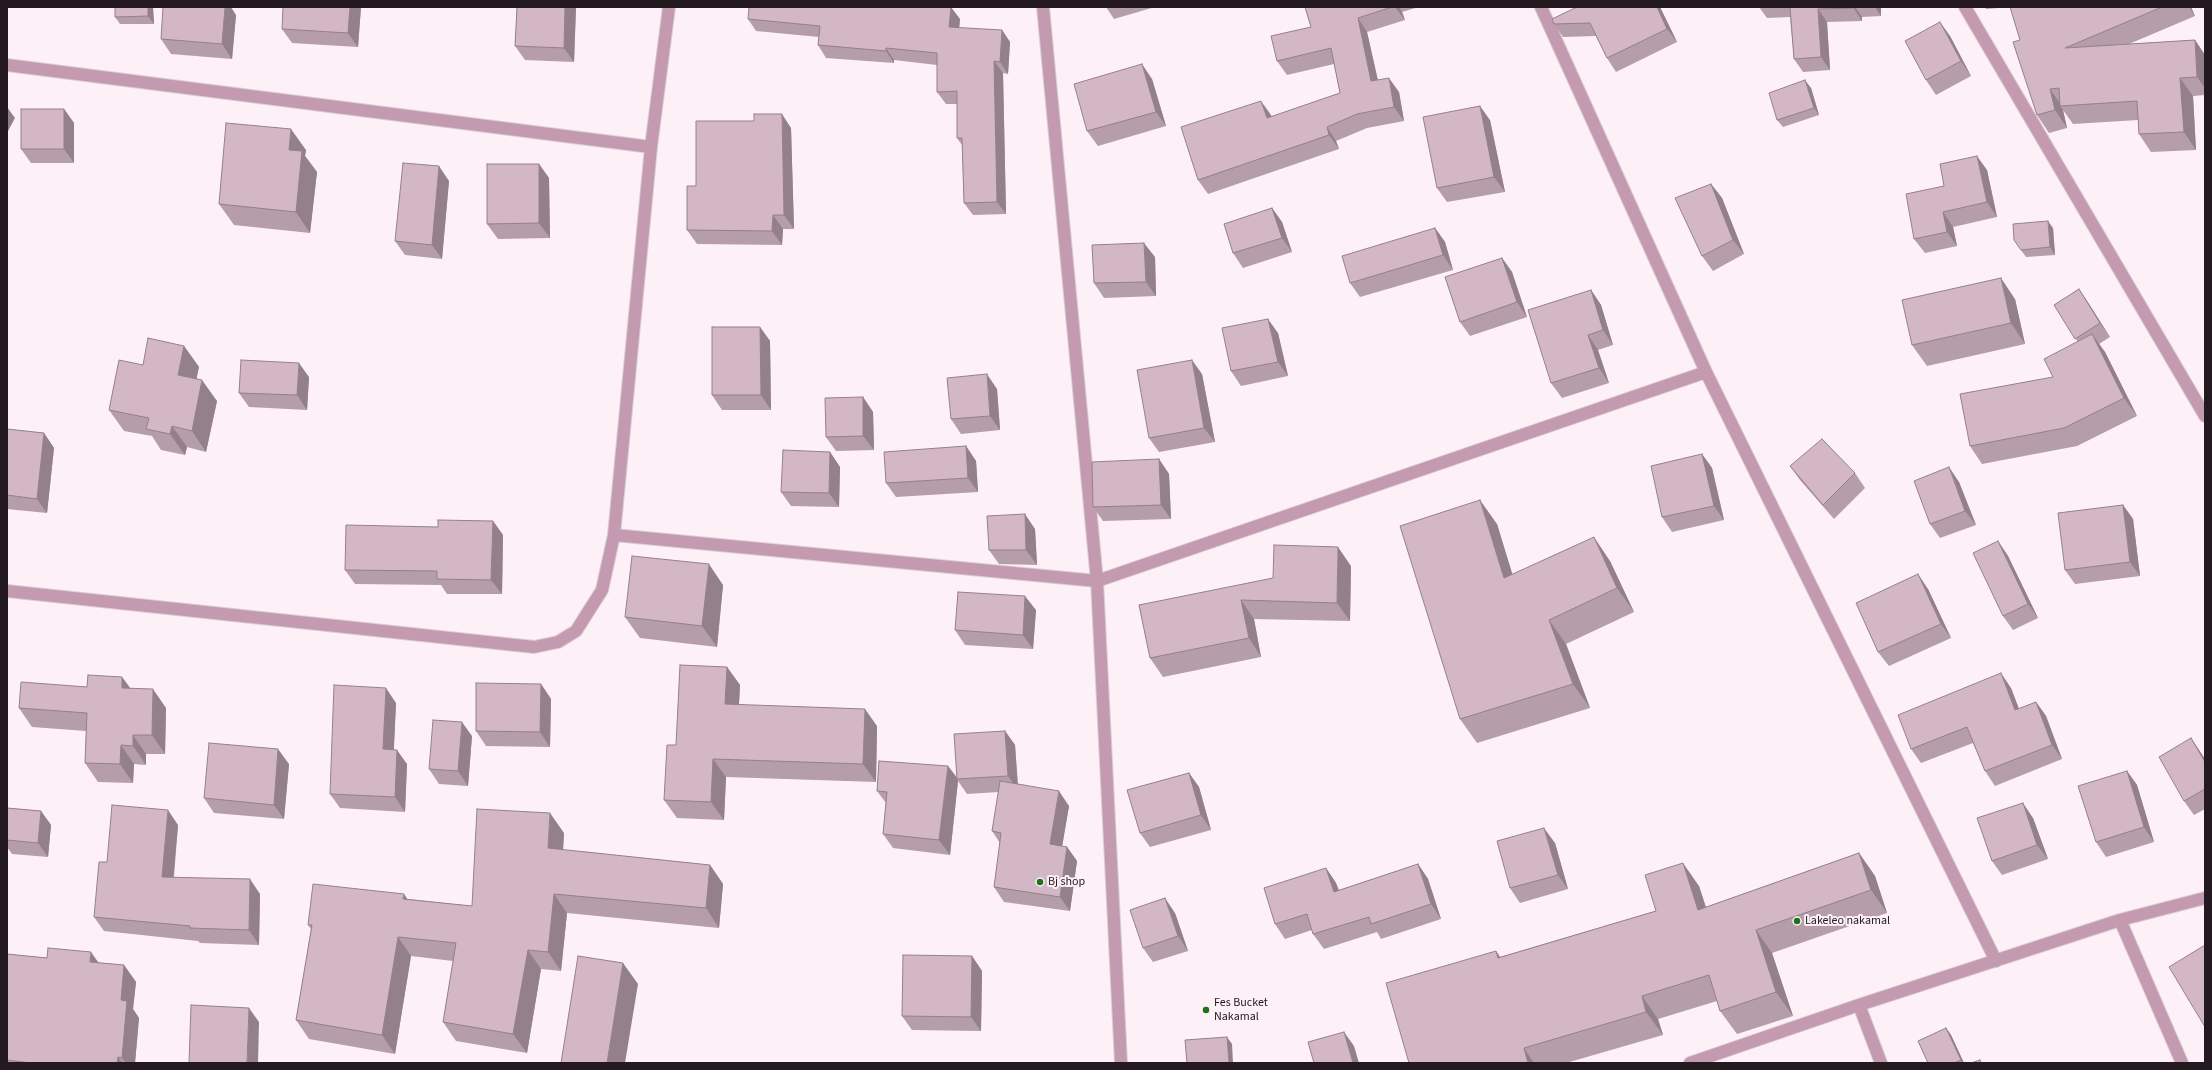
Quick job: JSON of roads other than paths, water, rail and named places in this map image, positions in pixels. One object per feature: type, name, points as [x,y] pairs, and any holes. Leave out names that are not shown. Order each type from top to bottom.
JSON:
[{"type":"street","points":[[7,591],[534,647],[558,642],[576,631],[602,590],[614,535],[651,147],[669,7]]},
{"type":"street","points":[[1044,7],[1097,581],[1121,1063]]},
{"type":"street","points":[[1541,7],[1706,372],[1996,961]]},
{"type":"street","points":[[1965,7],[2205,416]]},
{"type":"street","points":[[7,65],[651,147]]},
{"type":"street","points":[[614,535],[1097,581],[1706,372]]},
{"type":"street","points":[[1690,1063],[1859,1005],[2120,920],[2205,898]]},
{"type":"street","points":[[2120,920],[2182,1063]]},
{"type":"street","points":[[1859,1005],[1881,1063]]},
{"type":"place","name":"Bj shop","points":[[1040,882]]},
{"type":"place","name":"Lakeleo nakamal","points":[[1797,921]]},
{"type":"place","name":"Fes Bucket Nakamal","points":[[1206,1010]]}]
